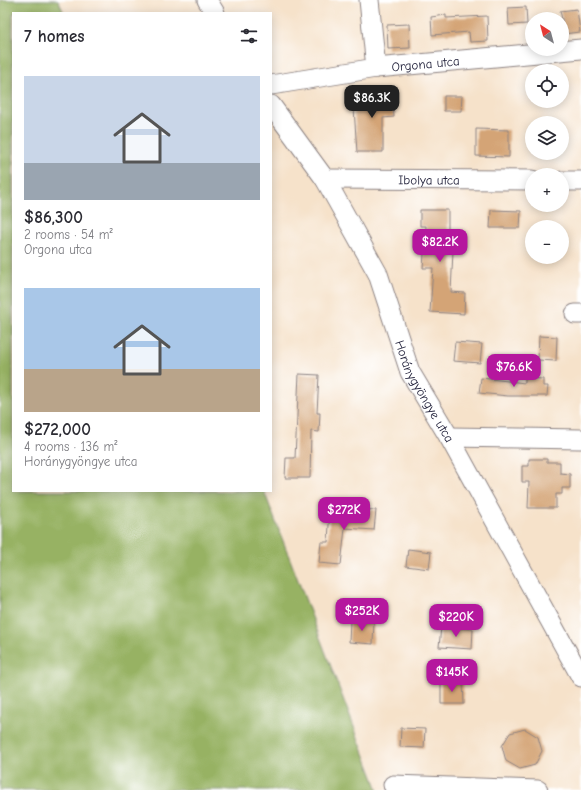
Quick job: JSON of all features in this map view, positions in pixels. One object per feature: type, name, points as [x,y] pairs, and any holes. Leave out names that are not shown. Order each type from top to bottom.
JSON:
[{"type":"street","points":[[207,0],[214,12]]},
{"type":"street","points":[[369,0],[376,68]]},
{"type":"street","name":"Orgona utca","points":[[272,85],[376,68],[581,49]]},
{"type":"street","name":"Horánygyöngye utca","points":[[272,106],[325,178],[378,274],[410,372],[449,437],[581,677]]},
{"type":"street","name":"Ibolya utca","points":[[325,178],[525,180]]},
{"type":"street","points":[[569,180],[581,181]]},
{"type":"street","points":[[449,437],[581,439]]},
{"type":"street","points":[[393,785],[538,790]]},
{"type":"green space","points":[[0,0],[58,0],[64,12],[12,12],[12,492],[264,492],[378,790],[0,790]]},
{"type":"building","points":[[526,7],[525,24],[509,25],[508,8]]},
{"type":"building","points":[[577,9],[580,32],[569,33],[569,12],[560,11]]},
{"type":"building","points":[[446,15],[446,18],[487,16],[488,41],[470,42],[469,32],[432,35],[431,17]]},
{"type":"building","points":[[409,24],[410,48],[388,49],[387,25]]},
{"type":"building","points":[[392,91],[394,117],[383,118],[383,152],[357,152],[353,94]]},
{"type":"building","points":[[444,96],[462,96],[461,111],[444,111]]},
{"type":"building","points":[[476,129],[509,130],[509,157],[476,156]]},
{"type":"building","points":[[420,210],[448,210],[448,251],[453,251],[451,292],[465,293],[464,314],[430,312],[433,268],[423,268],[426,226],[420,226]]},
{"type":"building","points":[[491,210],[521,211],[520,228],[490,228]]},
{"type":"building","points":[[539,336],[557,337],[556,361],[538,360]]},
{"type":"building","points":[[455,342],[482,344],[480,363],[453,361]]},
{"type":"building","points":[[299,374],[319,375],[317,413],[320,413],[319,432],[311,431],[310,478],[285,478],[286,458],[295,458]]},
{"type":"building","points":[[481,378],[525,383],[525,378],[543,379],[543,386],[548,386],[547,396],[508,396],[479,393]]},
{"type":"building","points":[[529,459],[547,459],[547,462],[560,462],[560,473],[570,474],[570,488],[562,488],[562,494],[556,494],[556,508],[528,508],[529,482],[522,482],[522,466],[529,466]]},
{"type":"building","points":[[330,508],[376,510],[374,530],[345,528],[341,565],[319,563],[321,542],[328,542]]},
{"type":"building","points":[[408,549],[431,552],[429,569],[406,566]]},
{"type":"building","points":[[350,621],[374,622],[373,644],[349,642]]},
{"type":"building","points":[[441,627],[473,629],[472,649],[439,647]]},
{"type":"building","points":[[441,681],[463,681],[464,704],[441,704]]},
{"type":"building","points":[[401,728],[425,729],[424,748],[400,747]]},
{"type":"building","points":[[525,729],[538,737],[542,751],[535,765],[520,769],[506,761],[502,746],[510,733]]}]
